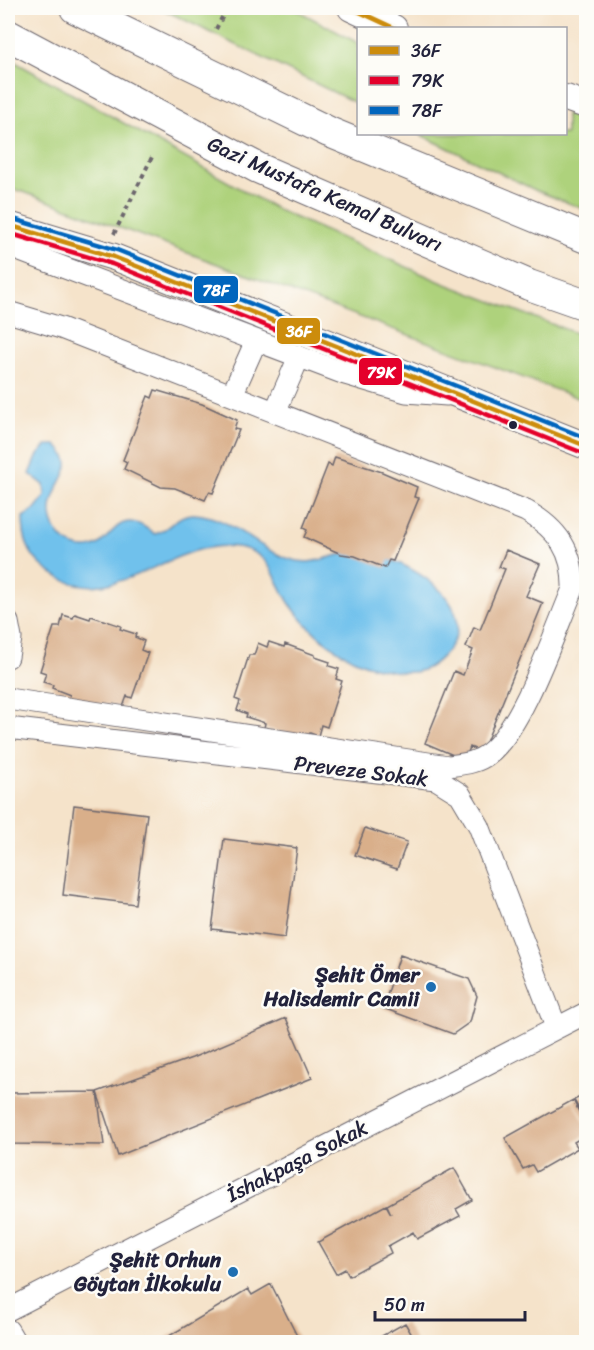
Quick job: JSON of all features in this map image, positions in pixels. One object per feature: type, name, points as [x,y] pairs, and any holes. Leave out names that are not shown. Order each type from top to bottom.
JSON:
[{"type":"highway","points":[[75,8],[329,132],[586,238]]},
{"type":"highway","name":"Gazi Mustafa Kemal Bulvarı","points":[[8,35],[258,168],[529,285],[586,305]]},
{"type":"main road","points":[[351,8],[392,27]]},
{"type":"main road","points":[[567,98],[586,105]]},
{"type":"main road","points":[[8,225],[114,257],[586,446]]},
{"type":"street","points":[[8,244],[15,249],[299,357],[406,392],[459,396]]},
{"type":"street","points":[[8,312],[61,328],[526,511],[545,521],[563,543],[574,569],[573,589],[518,716],[506,736],[488,755],[468,763],[448,766],[8,699]]},
{"type":"street","points":[[232,395],[256,341]]},
{"type":"street","points":[[275,412],[299,357]]},
{"type":"street","points":[[8,622],[11,638],[8,657]]},
{"type":"street","name":"Preveze Sokak","points":[[8,728],[436,780],[460,794],[479,826],[556,1027]]},
{"type":"street","name":"İshakpaşa Sokak","points":[[8,1310],[586,1013]]},
{"type":"street","points":[[8,1330],[15,1342]]},
{"type":"path","points":[[216,29],[227,8]]},
{"type":"path","points":[[114,234],[153,157]]},
{"type":"green space","points":[[160,8],[293,8],[357,42],[357,104]]},
{"type":"green space","points":[[8,58],[280,211],[443,283],[586,337],[586,401],[21,191],[8,189]]},
{"type":"green space","points":[[567,114],[586,121],[586,210],[535,190],[421,135],[567,135]]},
{"type":"water","points":[[47,445],[56,445],[67,460],[65,473],[52,502],[54,525],[62,538],[76,547],[98,545],[123,523],[140,524],[155,534],[183,516],[194,514],[221,521],[280,556],[293,560],[302,562],[319,560],[352,552],[376,555],[411,569],[442,592],[452,606],[457,622],[455,638],[442,657],[423,670],[400,672],[378,668],[352,659],[328,644],[298,615],[265,561],[249,550],[237,547],[212,547],[188,553],[117,582],[93,586],[70,582],[40,564],[28,546],[24,532],[23,517],[34,510],[45,496],[44,485],[30,474],[38,455]]},
{"type":"building","points":[[155,390],[202,404],[237,420],[234,429],[239,430],[213,493],[209,492],[205,500],[175,488],[161,487],[124,469],[127,462],[123,460],[148,396],[152,398]]},
{"type":"building","points":[[335,457],[382,472],[417,487],[414,497],[419,498],[393,561],[389,560],[385,568],[355,556],[341,554],[304,537],[307,530],[303,528],[328,464],[332,466]]},
{"type":"building","points":[[506,550],[540,564],[526,596],[543,603],[482,752],[470,747],[465,760],[425,743],[454,671],[463,675],[473,650],[466,647],[474,627],[480,630],[505,569],[499,567]]},
{"type":"building","points":[[75,614],[90,619],[91,616],[121,626],[120,629],[136,634],[135,637],[144,641],[141,650],[148,653],[132,698],[127,696],[123,707],[69,699],[70,695],[43,682],[46,673],[40,671],[54,627],[60,627],[63,615],[73,618]]},
{"type":"building","points":[[269,642],[284,647],[285,644],[315,655],[315,657],[330,662],[329,666],[339,669],[336,679],[342,681],[327,727],[321,725],[318,736],[310,733],[308,739],[264,728],[265,723],[246,717],[247,714],[237,710],[240,701],[235,699],[249,655],[254,655],[258,643],[267,647]]},
{"type":"building","points":[[74,805],[147,814],[135,904],[63,895]]},
{"type":"building","points":[[365,828],[407,842],[397,869],[355,855]]},
{"type":"building","points":[[224,839],[297,848],[285,938],[212,929]]},
{"type":"building","name":"Şehit Ömer Halisdemir Camii","points":[[400,955],[469,979],[477,996],[470,1022],[453,1034],[383,1008]]},
{"type":"building","points":[[286,1018],[312,1078],[118,1156],[97,1092],[192,1058]]},
{"type":"building","points":[[97,1092],[104,1145],[8,1144],[8,1093]]},
{"type":"building","points":[[586,1094],[586,1122],[574,1100]]},
{"type":"building","points":[[573,1100],[586,1126],[586,1135],[574,1142],[578,1148],[536,1172],[532,1165],[523,1169],[505,1138]]},
{"type":"building","points":[[454,1168],[472,1200],[456,1209],[460,1216],[417,1239],[413,1232],[388,1246],[391,1253],[349,1276],[345,1269],[336,1274],[318,1242],[386,1205],[391,1214],[387,1205]]},
{"type":"building","points":[[271,1284],[300,1342],[159,1342],[248,1289],[252,1295]]},
{"type":"building","points":[[405,1323],[416,1342],[371,1342]]},
{"type":"transit line","name":"36F","points":[[351,8],[392,27]]},
{"type":"transit line","name":"78F","points":[[10,218],[117,250],[586,438]]},
{"type":"transit line","name":"36F","points":[[8,225],[114,257],[586,446]]},
{"type":"transit line","name":"79K","points":[[8,233],[112,264],[583,453]]},
{"type":"place","name":"Şehit Ömer Halisdemir Camii","points":[[431,987]]},
{"type":"place","name":"Şehit Orhun Göytan İlkokulu","points":[[233,1272]]}]
